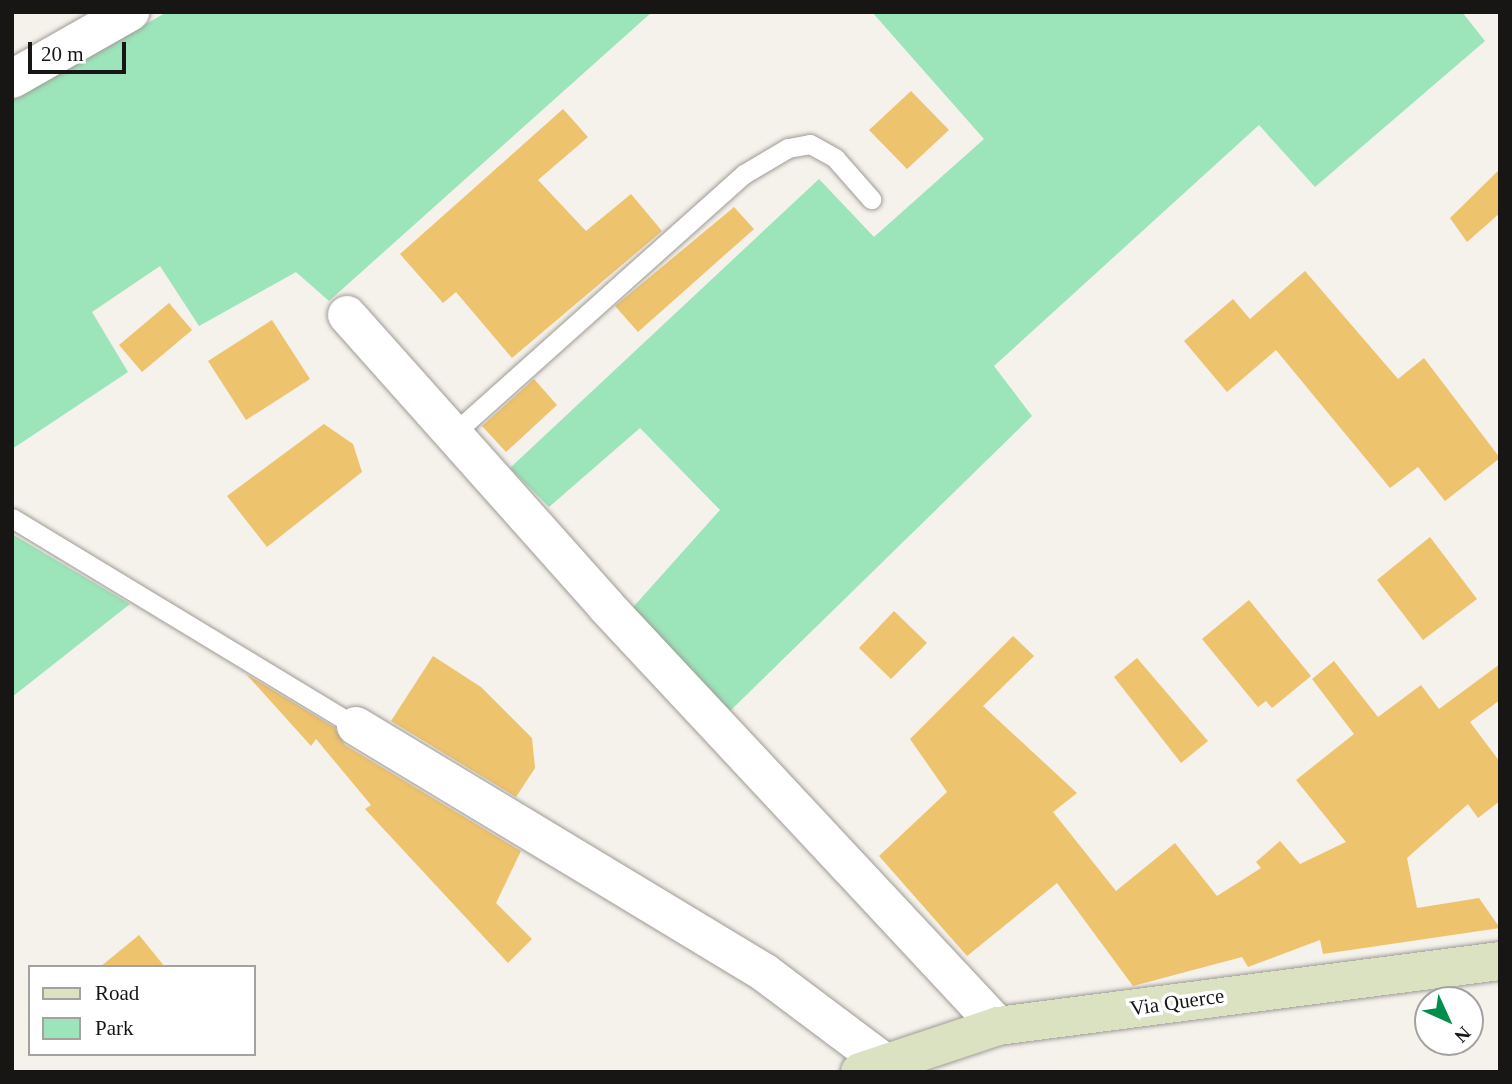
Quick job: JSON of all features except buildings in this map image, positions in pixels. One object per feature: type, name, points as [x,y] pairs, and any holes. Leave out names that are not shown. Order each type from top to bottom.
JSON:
[{"type":"street","points":[[12,79],[130,12]]},
{"type":"street","points":[[347,315],[453,434],[998,1026]]},
{"type":"street","points":[[356,726],[765,973],[872,1067]]},
{"type":"street","name":"Via Querce","points":[[872,1067],[998,1026],[1500,961]]},
{"type":"lane","points":[[453,434],[744,174],[788,148],[810,144],[835,158],[871,199]]},
{"type":"lane","points":[[12,518],[356,726]]},
{"type":"green space","points":[[167,12],[652,12],[329,301],[296,272],[199,326],[160,266],[92,312],[128,372],[12,449],[12,100]]},
{"type":"green space","points":[[872,12],[1462,12],[1485,41],[1315,187],[1259,125],[994,366],[1032,416],[727,714],[627,614],[720,510],[640,428],[549,507],[510,468],[819,179],[874,237],[984,139]]},
{"type":"green space","points":[[12,534],[130,604],[12,697]]}]
